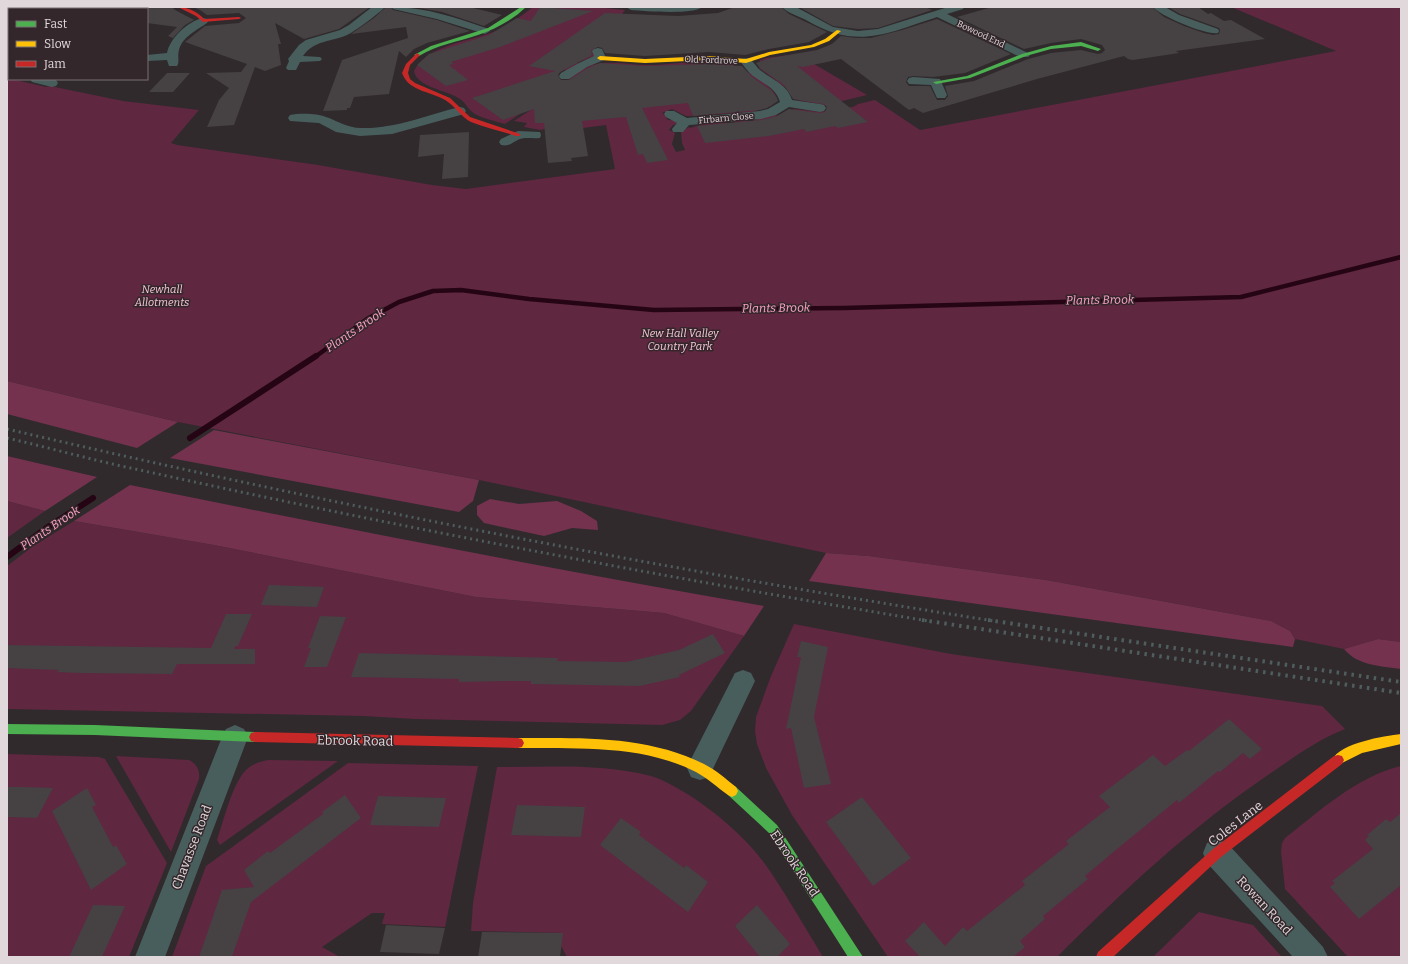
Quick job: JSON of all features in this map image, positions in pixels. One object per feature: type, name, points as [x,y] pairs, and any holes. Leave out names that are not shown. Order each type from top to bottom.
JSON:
[{"type":"street","points":[[180,7],[198,15],[204,20]]},
{"type":"street","points":[[316,59],[293,63],[298,51],[303,46],[312,41],[347,30],[367,14],[380,7]]},
{"type":"street","points":[[397,7],[440,16],[485,31]]},
{"type":"street","points":[[524,7],[498,25],[485,31],[428,49],[418,54],[405,71],[406,78],[411,84],[448,98],[460,111],[470,118],[518,135],[535,135]]},
{"type":"street","points":[[631,7],[672,9],[697,7]]},
{"type":"street","points":[[786,7],[806,15],[824,26],[839,31],[867,34],[879,32],[959,7]]},
{"type":"street","points":[[1158,7],[1175,17],[1214,31]]},
{"type":"street","name":"Bowood End","points":[[938,14],[1024,54]]},
{"type":"street","points":[[150,58],[172,60],[177,39],[204,20],[239,18]]},
{"type":"street","points":[[1185,31],[1198,26]]},
{"type":"street","name":"Old Fordrove","points":[[565,76],[599,55],[645,61],[709,58],[746,61],[769,54],[794,51],[812,46],[827,40],[839,31]]},
{"type":"street","name":"Bowood End","points":[[913,81],[936,82],[968,77],[1024,54],[1066,45],[1081,40],[1098,49]]},
{"type":"street","points":[[746,61],[755,72],[772,82],[780,89],[786,98],[787,103],[820,108]]},
{"type":"street","points":[[936,82],[940,95]]},
{"type":"street","name":"Firbarn Close","points":[[670,114],[682,126],[761,115],[772,112],[787,103]]},
{"type":"street","points":[[292,118],[321,119],[341,129],[391,136],[460,111]]},
{"type":"street","points":[[506,142],[518,135]]},
{"type":"street","points":[[700,768],[743,681]]},
{"type":"street","name":"Ebrook Road","points":[[7,729],[95,730],[235,737],[614,745],[666,754],[700,768],[740,797],[773,829],[856,957]]},
{"type":"street","name":"Chavasse Road","points":[[150,957],[179,878],[235,737]]},
{"type":"street","name":"Coles Lane","points":[[1103,957],[1217,853],[1347,753],[1381,742],[1401,739]]},
{"type":"street","name":"Rowan Road","points":[[1217,853],[1313,957]]},
{"type":"green space","points":[[533,7],[595,7],[625,10],[610,30],[594,42],[594,56],[555,75],[559,77],[554,81],[542,99],[505,124],[486,119],[475,114],[460,99],[426,85],[416,76],[414,71],[420,62],[428,55],[450,45],[486,35],[501,29]]},
{"type":"green space","points":[[1231,7],[1401,7],[1401,642],[1378,639],[1344,649],[1295,639],[1290,631],[1271,621],[1046,580],[869,556],[826,553],[479,480],[178,422],[7,381],[7,78],[8,80],[16,80],[46,87],[50,86],[123,101],[199,110],[171,143],[177,145],[318,165],[432,185],[466,189],[615,169],[606,125],[583,128],[554,127],[540,130],[524,127],[527,123],[514,121],[552,95],[579,72],[592,65],[612,63],[657,65],[698,61],[728,63],[749,72],[771,89],[776,95],[777,100],[771,106],[752,112],[686,116],[672,109],[662,113],[669,117],[666,118],[668,120],[675,120],[677,124],[673,125],[669,130],[675,133],[672,144],[676,152],[685,150],[682,143],[681,132],[689,127],[704,124],[703,122],[714,121],[715,123],[735,123],[734,121],[752,121],[774,114],[777,116],[795,109],[820,112],[853,107],[858,104],[875,100],[920,130],[1336,51]]},
{"type":"green space","points":[[797,54],[867,95],[838,102],[840,104],[824,105],[797,100],[786,88],[759,68],[760,60]]},
{"type":"green space","points":[[7,501],[45,511],[7,538]]},
{"type":"green space","points":[[74,521],[214,545],[476,597],[664,613],[744,636],[691,711],[680,720],[662,725],[415,719],[363,716],[7,709],[7,566],[32,547]]},
{"type":"green space","points":[[794,624],[951,654],[1322,706],[1345,729],[1325,738],[1296,756],[1211,817],[1132,884],[1057,957],[888,957],[792,815],[766,768],[757,744],[755,731],[756,717],[771,676]]},
{"type":"green space","points":[[7,754],[99,757],[105,759],[167,863],[129,957],[7,957]]},
{"type":"green space","points":[[116,756],[189,760],[194,763],[197,768],[199,779],[171,852]]},
{"type":"green space","points":[[269,760],[338,761],[220,845],[217,840],[233,793],[241,776],[251,766]]},
{"type":"green space","points":[[348,763],[478,766],[445,927],[382,924],[385,913],[372,913],[322,947],[340,957],[172,957],[206,866]]},
{"type":"green space","points":[[1401,766],[1401,957],[1348,957],[1285,889],[1281,852],[1282,843],[1285,838],[1312,816],[1354,786],[1385,771]]},
{"type":"green space","points":[[497,767],[594,767],[613,769],[651,776],[689,795],[735,830],[755,851],[779,884],[823,957],[567,957],[561,946],[562,933],[471,931],[473,903]]},
{"type":"green space","points":[[1199,912],[1253,925],[1282,957],[1153,957]]},
{"type":"shaded area","points":[[7,381],[178,422],[137,448],[7,414]]},
{"type":"shaded area","points":[[214,430],[479,480],[473,501],[459,512],[170,458]]},
{"type":"shaded area","points":[[7,456],[97,477],[45,511],[7,501]]},
{"type":"shaded area","points":[[130,485],[447,548],[764,606],[744,636],[664,613],[476,597],[214,545],[74,521]]},
{"type":"shaded area","points":[[490,499],[519,504],[557,501],[581,511],[597,521],[598,530],[572,528],[544,536],[484,523],[477,515],[477,506]]},
{"type":"shaded area","points":[[826,553],[869,556],[1046,580],[1271,621],[1290,631],[1295,639],[1293,647],[809,581]]},
{"type":"shaded area","points":[[1378,639],[1401,642],[1401,669],[1378,666],[1363,662],[1350,655],[1344,649]]},
{"type":"building","points":[[149,7],[172,7],[194,20],[185,25],[173,38],[168,36],[177,27],[148,23]]},
{"type":"building","points":[[193,7],[370,7],[339,29],[304,39],[275,23],[281,44],[278,44],[281,65],[265,71],[255,67],[234,125],[207,127],[219,100],[229,88],[206,73],[241,72],[247,64],[185,42],[205,26],[239,23],[246,18],[239,13],[207,15]]},
{"type":"building","points":[[386,7],[391,7],[393,10],[437,20],[470,31],[427,43],[414,49],[406,57],[399,51],[389,94],[354,97],[350,108],[347,108],[347,110],[323,111],[342,60],[408,38],[406,27],[351,34],[374,18]]},
{"type":"building","points":[[414,7],[469,7],[502,15],[484,26],[442,12]]},
{"type":"building","points":[[540,7],[593,11],[500,47],[451,62],[454,64],[449,65],[468,80],[446,86],[417,65],[429,54],[489,35],[517,18],[531,21]]},
{"type":"building","points":[[735,7],[781,7],[789,14],[827,32],[809,42],[745,55],[709,52],[645,56],[605,53],[602,48],[598,47],[591,50],[592,55],[560,72],[558,75],[561,80],[569,80],[588,68],[600,63],[645,66],[709,64],[742,66],[752,77],[772,91],[777,98],[778,101],[767,108],[760,110],[693,116],[688,103],[642,108],[668,160],[647,163],[643,154],[638,155],[626,117],[582,121],[588,156],[571,158],[572,161],[548,163],[544,123],[535,123],[534,109],[503,120],[472,98],[555,71],[529,66],[605,13],[678,16],[718,13]]},
{"type":"building","points":[[799,7],[925,7],[932,10],[878,28],[858,29],[833,26]]},
{"type":"building","points":[[992,7],[1152,7],[1164,17],[1184,26],[1204,33],[1213,35],[1219,34],[1219,28],[1180,14],[1168,7],[1198,7],[1208,14],[1211,13],[1224,21],[1231,20],[1265,39],[1176,51],[1179,53],[1133,60],[1124,56],[1037,79],[923,113],[914,108],[909,110],[841,59],[803,67],[797,66],[868,122],[838,128],[835,126],[806,132],[804,129],[769,136],[705,143],[697,126],[761,120],[777,116],[789,109],[820,113],[825,112],[827,107],[824,104],[793,99],[784,85],[761,69],[756,63],[771,58],[817,50],[832,44],[841,36],[871,38],[937,19],[1011,54],[965,73],[933,77],[908,77],[906,82],[909,86],[930,86],[937,100],[945,100],[948,96],[945,86],[974,81],[1028,59],[1051,53],[1081,50],[1098,54],[1105,50],[1102,45],[1081,39],[1051,43],[1024,49],[957,17]]},
{"type":"building","points":[[167,73],[190,73],[173,92],[149,92]]},
{"type":"building","points":[[469,132],[468,177],[442,179],[444,154],[418,157],[420,135]]},
{"type":"building","points":[[269,585],[324,587],[317,607],[261,605]]},
{"type":"building","points":[[226,614],[252,614],[238,646],[235,646],[234,649],[255,649],[255,664],[177,664],[172,674],[80,673],[57,672],[59,670],[7,668],[7,645],[211,648]]},
{"type":"building","points":[[320,616],[346,617],[327,667],[304,667],[311,648],[308,648]]},
{"type":"building","points":[[713,634],[725,653],[679,675],[680,677],[640,686],[531,684],[531,681],[459,682],[459,679],[351,677],[359,653],[558,658],[557,661],[626,662],[679,650]]},
{"type":"building","points":[[801,641],[828,647],[814,717],[831,784],[804,788],[791,728],[786,729],[801,657],[797,657]]},
{"type":"building","points":[[1229,719],[1262,749],[1250,759],[1243,753],[1220,772],[1218,771],[1179,803],[1177,800],[1111,854],[1085,876],[1088,879],[1043,916],[1045,919],[1020,941],[1025,947],[1013,957],[920,957],[905,941],[924,922],[945,946],[963,927],[967,931],[1025,885],[1022,881],[1069,844],[1066,841],[1110,807],[1099,796],[1153,755],[1165,766],[1187,750],[1189,751]]},
{"type":"building","points":[[7,787],[53,788],[37,818],[7,817]]},
{"type":"building","points":[[87,788],[96,805],[92,807],[113,847],[116,845],[127,864],[91,890],[52,811]]},
{"type":"building","points":[[345,795],[361,818],[251,902],[232,957],[199,957],[222,890],[254,887],[244,870],[268,851],[270,853],[323,814],[322,812]]},
{"type":"building","points":[[378,796],[446,798],[439,827],[370,825]]},
{"type":"building","points":[[862,797],[911,858],[873,886],[826,822]]},
{"type":"building","points":[[517,805],[585,807],[581,837],[511,835]]},
{"type":"building","points":[[1401,813],[1401,885],[1359,919],[1330,887],[1335,883],[1332,881],[1373,849],[1365,840],[1369,836],[1367,835],[1386,819],[1390,822]]},
{"type":"building","points":[[621,818],[641,832],[639,835],[662,852],[684,868],[686,865],[708,882],[688,912],[600,845]]},
{"type":"building","points":[[93,905],[125,906],[102,957],[69,957]]},
{"type":"building","points":[[757,905],[790,944],[777,957],[760,957],[735,926]]},
{"type":"building","points":[[386,925],[445,928],[439,954],[380,952]]},
{"type":"building","points":[[482,932],[563,933],[560,957],[478,957]]},
{"type":"waterway","name":"Plants Brook","points":[[315,357],[367,319],[399,302],[433,291],[461,290],[529,299],[654,310],[844,308],[1241,297],[1401,257]]},
{"type":"waterway","name":"Plants Brook","points":[[190,438],[316,356]]},
{"type":"waterway","name":"Plants Brook","points":[[7,557],[48,527],[93,498]]},
{"type":"railway","points":[[7,429],[376,510],[622,558],[994,621]]},
{"type":"railway","points":[[7,438],[123,466],[434,532],[730,587],[924,620]]},
{"type":"railway","points":[[924,620],[1401,693]]},
{"type":"railway","points":[[924,620],[928,621]]},
{"type":"railway","points":[[988,620],[1401,682]]},
{"type":"traffic: fast","points":[[417,55],[432,47],[489,29],[524,7]]},
{"type":"traffic: fast","points":[[936,82],[968,77],[1024,55],[1051,48],[1081,44],[1098,49]]},
{"type":"traffic: fast","points":[[7,729],[95,730],[255,737]]},
{"type":"traffic: fast","points":[[732,791],[773,829],[856,957]]},
{"type":"traffic: slow","points":[[600,58],[645,61],[709,58],[746,61],[769,54],[812,46],[827,40],[839,31]]},
{"type":"traffic: slow","points":[[1338,760],[1360,748],[1377,743],[1401,739]]},
{"type":"traffic: slow","points":[[518,743],[611,745],[657,752],[700,768],[732,791]]},
{"type":"traffic: jam","points":[[180,7],[198,15],[203,21],[239,18]]},
{"type":"traffic: jam","points":[[417,55],[408,65],[405,73],[407,79],[413,84],[448,99],[468,118],[518,135]]},
{"type":"traffic: jam","points":[[255,737],[518,743]]},
{"type":"traffic: jam","points":[[1103,957],[1217,853],[1338,760]]},
{"type":"park label","name":"Newhall Allotments","points":[[162,295]]},
{"type":"park label","name":"New Hall Valley Country Park","points":[[680,339]]}]
